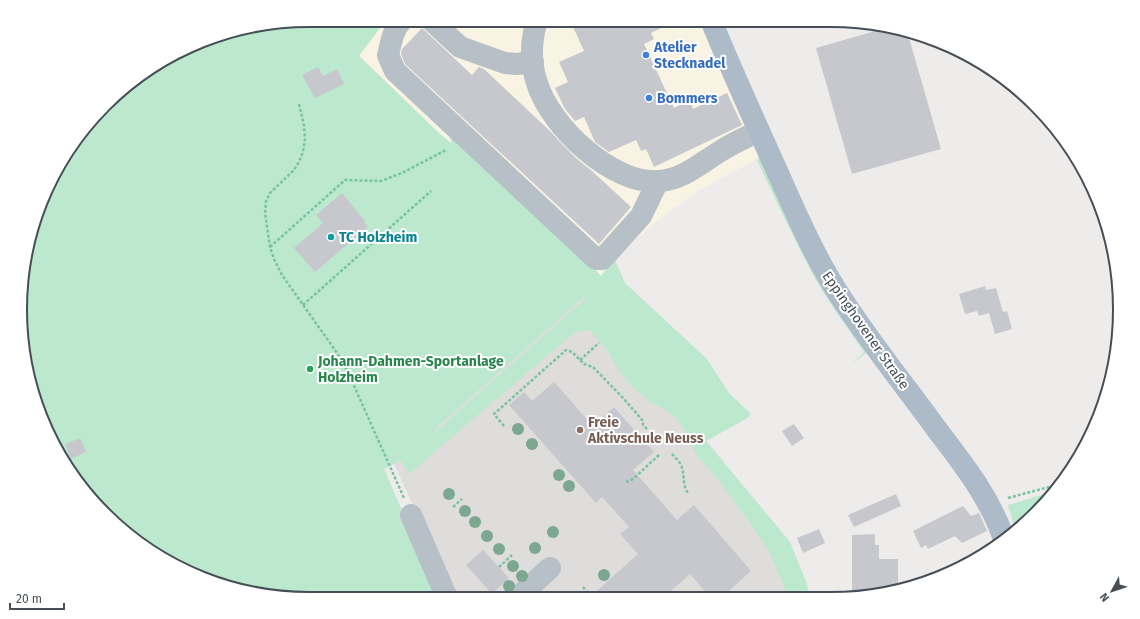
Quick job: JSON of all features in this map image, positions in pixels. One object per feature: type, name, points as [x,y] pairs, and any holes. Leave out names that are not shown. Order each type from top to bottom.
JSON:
[{"type":"main road","name":"Eppinghovener Straße","points":[[713,27],[803,228],[823,267],[842,299],[874,345],[972,476],[988,503],[1002,534]]},
{"type":"lane","points":[[396,27],[393,34],[388,55],[395,71],[596,259],[602,259],[641,216],[658,181]]},
{"type":"lane","points":[[439,27],[460,47],[505,63],[517,64],[533,62]]},
{"type":"lane","points":[[535,27],[533,38],[534,74],[546,105],[563,128],[573,138],[596,158],[618,172],[639,180],[668,180],[687,172],[724,149],[759,131]]},
{"type":"lane","points":[[411,515],[444,592]]},
{"type":"lane","points":[[524,592],[550,568]]},
{"type":"path","points":[[299,104],[304,125],[305,139],[303,152],[294,170],[270,193],[266,201],[265,214],[270,247],[282,275],[337,353],[347,370],[411,515]]},
{"type":"path","points":[[270,247],[345,180],[381,181],[402,173],[446,150]]},
{"type":"path","points":[[303,304],[431,191]]},
{"type":"path","points":[[580,360],[599,344]]},
{"type":"path","points":[[504,426],[494,414],[566,350],[572,352],[584,364],[594,367],[643,421],[643,425],[648,430]]},
{"type":"path","points":[[672,454],[682,468],[685,488],[689,494]]},
{"type":"path","points":[[626,482],[633,479],[659,455]]},
{"type":"path","points":[[988,503],[1051,486]]},
{"type":"path","points":[[453,507],[462,499]]},
{"type":"path","points":[[499,567],[512,555]]},
{"type":"path","points":[[583,587],[587,592]]},
{"type":"shaded area","points":[[381,27],[704,27],[762,157],[698,191],[657,221],[614,258],[601,276],[438,132],[359,55]]},
{"type":"shaded area","name":"Freie Aktivschule Neuss","points":[[604,279],[706,441],[790,542],[807,584],[808,592],[452,592],[394,464]]},
{"type":"green space","points":[[310,27],[381,27],[359,56],[452,144],[450,138],[461,138],[575,248],[601,276],[614,258],[625,283],[707,359],[729,393],[751,414],[746,419],[706,441],[790,542],[807,584],[808,592],[786,592],[769,551],[717,478],[697,456],[682,426],[674,416],[663,408],[651,403],[631,385],[618,369],[608,351],[589,330],[575,332],[409,474],[400,460],[384,469],[437,592],[310,592],[273,590],[236,582],[201,570],[168,554],[123,522],[97,496],[85,481],[65,451],[56,434],[42,400],[32,365],[29,346],[27,310],[29,273],[32,254],[42,219],[56,185],[65,168],[97,123],[123,97],[138,85],[168,65],[185,56],[219,42],[254,32],[273,29]],"holes":[[[584,297],[585,299],[436,431],[434,430]]]},
{"type":"green space","points":[[762,157],[870,350],[852,364],[864,352],[812,273],[757,160]]},
{"type":"green space","points":[[1044,494],[1014,525],[1008,505]]},
{"type":"building","points":[[573,27],[663,27],[651,33],[654,39],[644,44],[674,108],[690,100],[693,109],[727,93],[742,125],[654,167],[646,149],[641,151],[636,140],[609,152],[595,142],[584,117],[575,121],[565,109],[555,88],[568,82],[559,62],[584,51]]},
{"type":"building","points":[[422,28],[472,75],[479,67],[484,69],[550,131],[577,159],[631,207],[599,244],[405,64],[401,54],[402,49]]},
{"type":"building","points":[[877,31],[909,39],[941,149],[852,174],[816,48]]},
{"type":"building","points":[[318,67],[323,76],[337,69],[344,84],[315,98],[302,75]]},
{"type":"building","name":"TC Holzheim","points":[[342,193],[365,221],[364,222],[368,227],[315,272],[294,248],[323,223],[316,215]]},
{"type":"building","points":[[985,286],[986,290],[996,288],[1003,312],[1007,311],[1012,329],[995,334],[989,313],[979,316],[977,311],[965,314],[959,294]]},
{"type":"building","points":[[554,382],[593,426],[614,407],[654,452],[633,470],[677,520],[694,505],[751,571],[728,592],[706,592],[690,574],[670,592],[596,592],[638,554],[620,534],[629,527],[602,497],[596,503],[509,405],[524,392],[532,401]]},
{"type":"building","points":[[794,424],[804,438],[792,446],[782,431]]},
{"type":"building","points":[[80,438],[86,452],[71,459],[65,444]]},
{"type":"building","points":[[896,494],[901,506],[854,527],[848,515]]},
{"type":"building","points":[[963,506],[971,516],[979,513],[987,531],[962,543],[955,536],[928,549],[926,545],[921,548],[913,531]]},
{"type":"building","points":[[819,529],[825,543],[803,553],[797,538]]},
{"type":"building","points":[[875,534],[875,545],[879,545],[879,559],[898,559],[898,584],[867,590],[852,591],[852,535]]},
{"type":"building","points":[[483,550],[509,578],[494,592],[490,592],[466,565]]},
{"type":"place","name":"Atelier Stecknadel","points":[[646,55]]},
{"type":"place","name":"Bommers","points":[[649,98]]},
{"type":"place","name":"TC Holzheim","points":[[331,237]]},
{"type":"place","name":"Johann-Dahmen-Sportanlage Holzheim","points":[[310,369]]},
{"type":"place","name":"Freie Aktivschule Neuss","points":[[580,430]]}]
